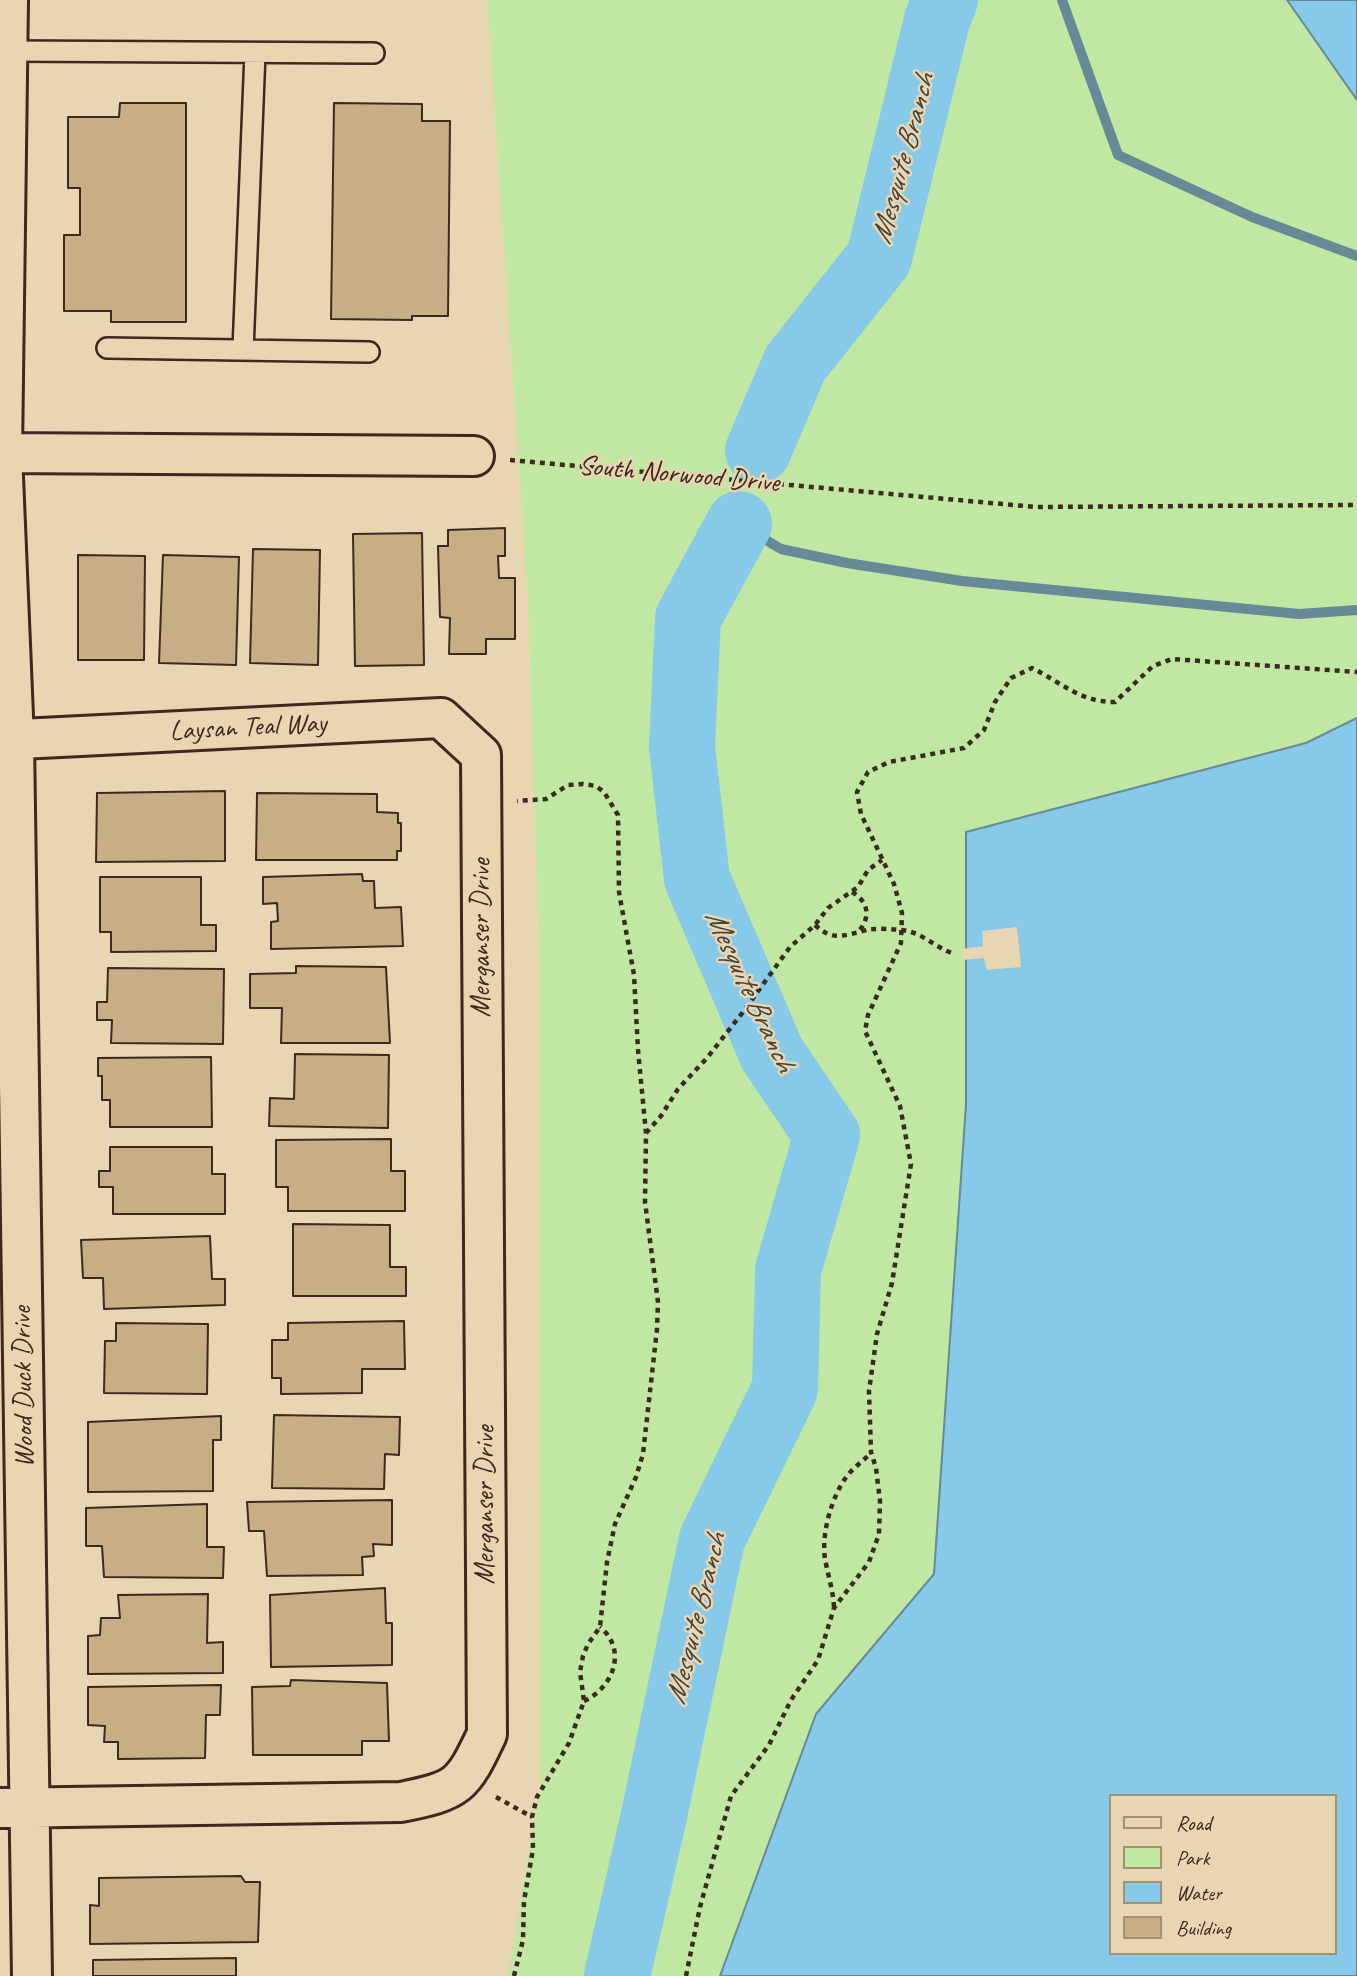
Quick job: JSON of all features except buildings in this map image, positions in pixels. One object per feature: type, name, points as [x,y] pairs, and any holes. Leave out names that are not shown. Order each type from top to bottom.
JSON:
[{"type":"street","name":"Wood Duck Drive","points":[[8,0],[3,165],[1,453],[7,740],[15,1808],[32,1976]]},
{"type":"street","points":[[1,453],[474,456]]},
{"type":"street","name":"Laysan Teal Way","points":[[7,740],[441,718],[481,755]]},
{"type":"street","name":"Merganser Drive","points":[[15,1808],[401,1802],[443,1793],[469,1773],[487,1734],[481,755]]},
{"type":"lane","points":[[8,51],[374,53]]},
{"type":"lane","points":[[243,350],[255,53]]},
{"type":"lane","points":[[107,348],[369,352]]},
{"type":"path","name":"South Norwood Drive","points":[[474,456],[1036,507],[1357,505]]},
{"type":"path","points":[[686,1976],[700,1907],[731,1796],[769,1745],[791,1700],[818,1660],[834,1608],[869,1562],[879,1534],[880,1501],[871,1452],[869,1391],[877,1334],[892,1283],[911,1164],[900,1106],[865,1031],[868,1014],[901,943],[902,913],[894,884],[862,814],[857,792],[868,772],[889,762],[964,748],[984,730],[995,702],[1011,678],[1032,668],[1077,695],[1096,702],[1115,702],[1153,666],[1172,659],[1357,672]]},
{"type":"path","points":[[481,803],[546,799],[568,785],[583,784],[596,786],[604,792],[618,815],[620,892],[634,975],[646,1133],[645,1202],[656,1278],[657,1329],[643,1454],[615,1524],[607,1562],[600,1627],[587,1644],[583,1656],[580,1672],[584,1701],[569,1743],[537,1797],[532,1817],[533,1849],[524,1900],[523,1940],[514,1976]]},
{"type":"path","points":[[646,1133],[661,1116],[678,1089],[707,1058],[743,1012],[790,947],[815,925],[828,908],[858,887],[868,870],[882,860]]},
{"type":"path","points":[[852,892],[864,902],[868,913],[866,924],[858,933]]},
{"type":"path","points":[[815,925],[824,934],[839,936],[869,929],[901,929],[932,940],[944,951],[955,954]]},
{"type":"path","points":[[834,1608],[832,1583],[825,1559],[829,1521],[837,1491],[849,1474],[871,1452]]},
{"type":"path","points":[[584,1701],[595,1696],[611,1677],[616,1655],[607,1633],[600,1627]]},
{"type":"green space","points":[[487,0],[1357,0],[1357,1976],[508,1976],[540,1788],[539,959],[528,599]]},
{"type":"water","points":[[1287,0],[1357,0],[1357,100]]},
{"type":"water","points":[[1357,718],[1357,1976],[720,1976],[816,1714],[934,1574],[966,1104],[966,832],[1306,743]]},
{"type":"pier","points":[[1017,927],[1021,967],[987,970],[984,958],[962,960],[962,949],[983,946],[982,931]]},
{"type":"waterway","name":"Mesquite Branch","points":[[758,451],[795,364],[879,258],[937,20],[945,0]]},
{"type":"waterway","points":[[1062,0],[1118,155],[1252,217],[1357,256]]},
{"type":"waterway","points":[[739,524],[781,549],[847,563],[962,581],[1299,614],[1357,610]]},
{"type":"waterway","name":"Mesquite Branch","points":[[617,1976],[712,1539],[785,1389],[788,1270],[827,1135],[772,1054],[697,879],[682,747],[688,618],[739,524]]}]
